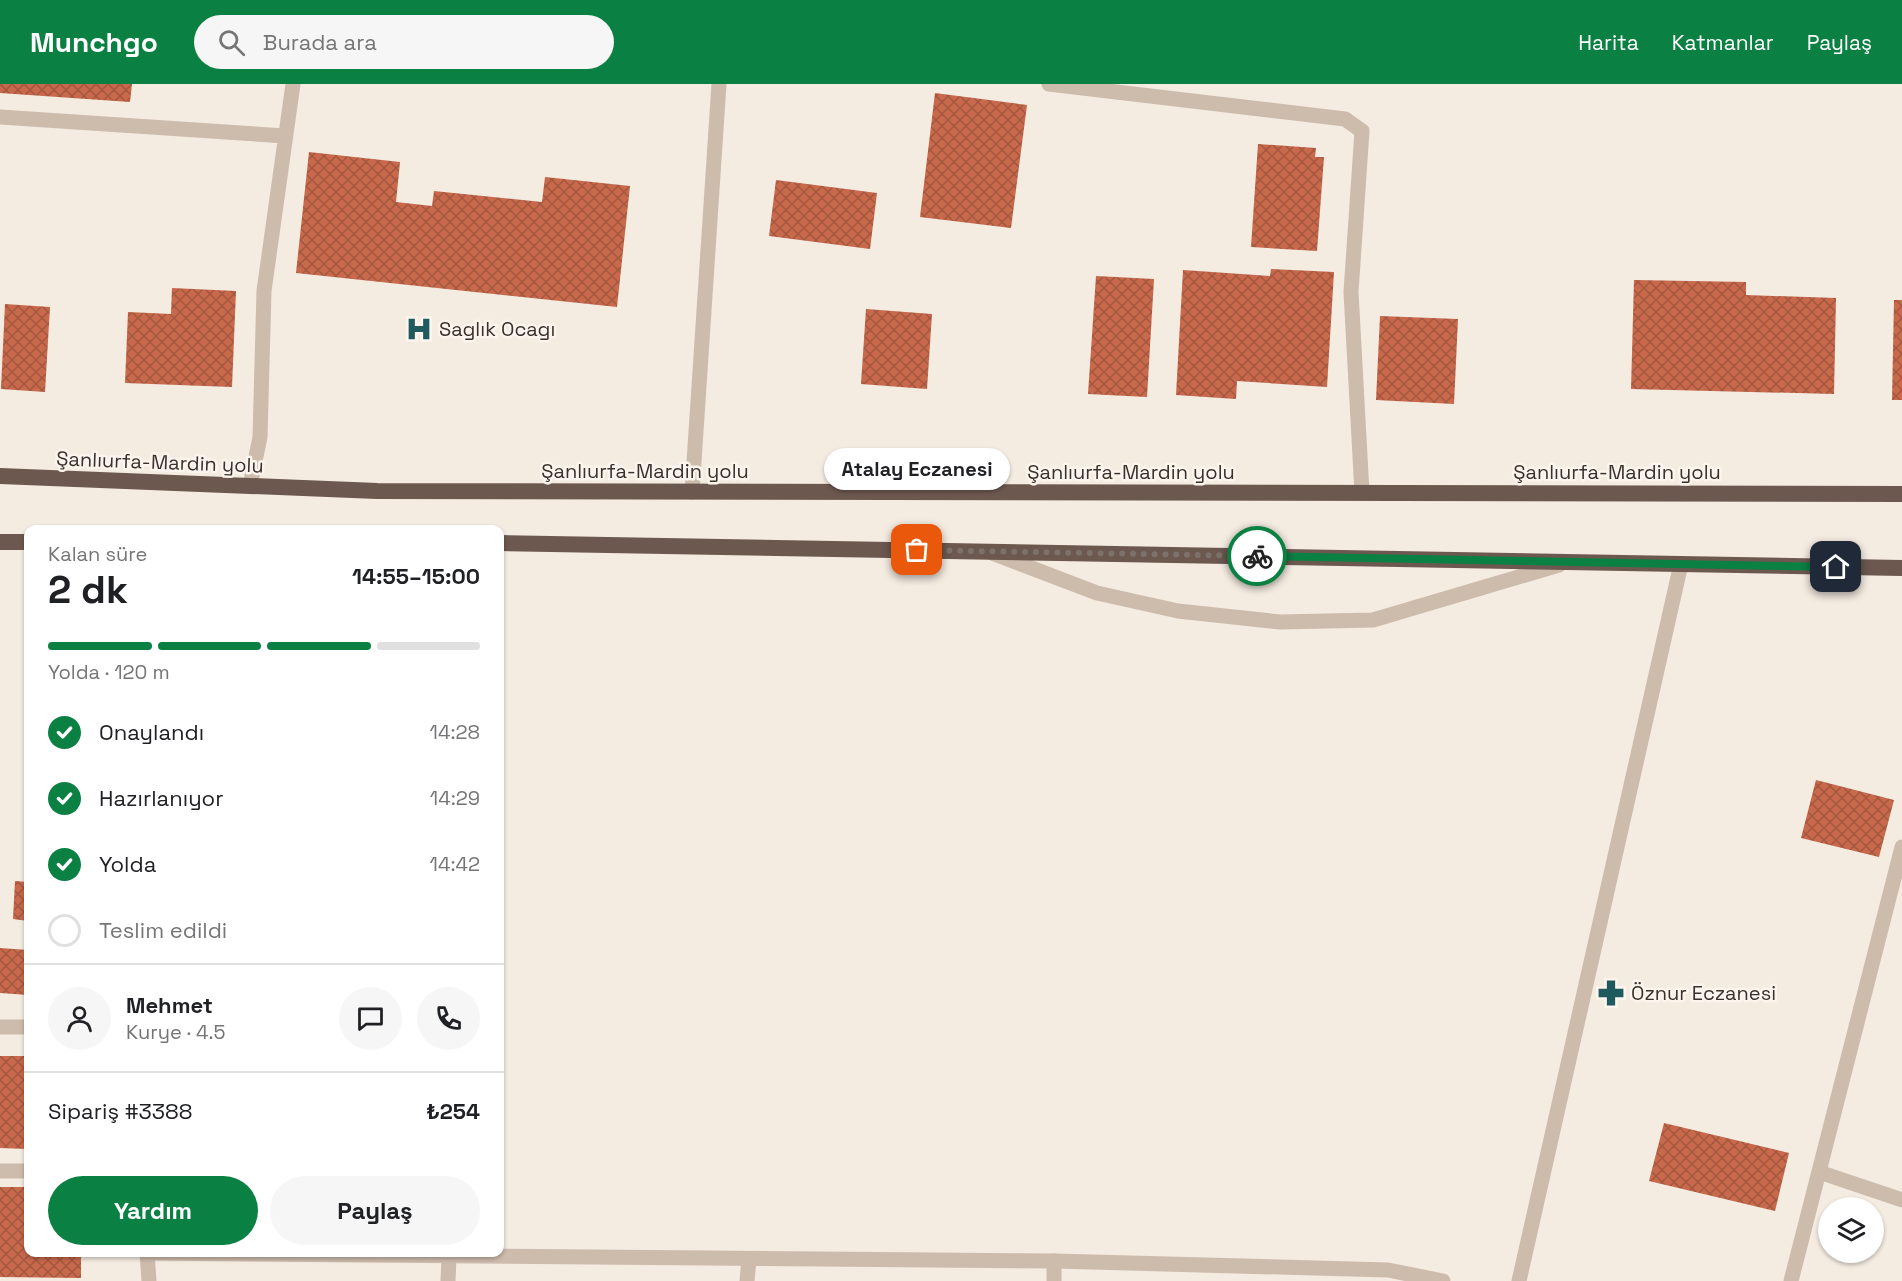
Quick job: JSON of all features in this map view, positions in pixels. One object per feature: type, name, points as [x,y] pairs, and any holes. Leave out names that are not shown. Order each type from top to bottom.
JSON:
[{"type":"highway","name":"Şanlıurfa-Mardin yolu","points":[[0,477],[377,491],[1902,494]]},
{"type":"highway","points":[[0,542],[24,542]]},
{"type":"highway","points":[[504,543],[1902,568]]},
{"type":"street","points":[[250,486],[260,437],[264,291],[293,84]]},
{"type":"street","points":[[692,492],[719,84]]},
{"type":"street","points":[[1049,84],[1345,118],[1362,131],[1351,292],[1362,493]]},
{"type":"street","points":[[0,117],[285,136]]},
{"type":"street","points":[[987,551],[1097,593],[1178,611],[1280,622],[1373,620],[1569,562]]},
{"type":"street","points":[[1519,1281],[1681,564]]},
{"type":"street","points":[[1791,1281],[1902,847]]},
{"type":"street","points":[[0,1027],[24,1027]]},
{"type":"street","points":[[0,1171],[24,1171]]},
{"type":"street","points":[[1819,1172],[1902,1200]]},
{"type":"street","points":[[147,1257],[149,1281]]},
{"type":"street","points":[[448,1281],[449,1257],[1054,1261],[1388,1270],[1443,1281]]},
{"type":"street","points":[[747,1281],[748,1259]]},
{"type":"street","points":[[1054,1261],[1054,1281]]},
{"type":"building","points":[[0,84],[132,84],[130,102],[0,93]]},
{"type":"building","points":[[935,93],[1027,105],[1011,228],[920,217]]},
{"type":"building","points":[[1258,144],[1316,148],[1315,157],[1324,157],[1317,251],[1251,247]]},
{"type":"building","points":[[309,152],[400,162],[396,202],[432,206],[434,191],[542,202],[545,177],[630,186],[617,307],[296,273]]},
{"type":"building","points":[[776,180],[877,193],[870,249],[769,236]]},
{"type":"building","points":[[1271,269],[1334,272],[1327,387],[1237,381],[1236,399],[1176,395],[1183,270],[1270,276]]},
{"type":"building","points":[[1096,276],[1154,279],[1147,397],[1088,394]]},
{"type":"building","points":[[1634,280],[1746,282],[1746,295],[1836,298],[1834,394],[1631,389]]},
{"type":"building","points":[[172,288],[236,291],[232,387],[125,383],[128,312],[171,314]]},
{"type":"building","points":[[1894,300],[1902,300],[1902,400],[1892,400]]},
{"type":"building","points":[[5,304],[50,307],[45,392],[1,389]]},
{"type":"building","points":[[866,309],[932,314],[927,389],[861,384]]},
{"type":"building","points":[[1380,316],[1458,319],[1454,404],[1376,400]]},
{"type":"building","points":[[1816,780],[1894,800],[1879,857],[1801,838]]},
{"type":"building","points":[[15,881],[24,882],[24,920],[13,919]]},
{"type":"building","points":[[0,948],[24,950],[24,995],[0,993]]},
{"type":"building","points":[[0,1056],[24,1056],[24,1149],[0,1148]]},
{"type":"building","points":[[1664,1123],[1789,1153],[1775,1211],[1649,1181]]},
{"type":"building","points":[[0,1187],[24,1187],[24,1257],[81,1257],[81,1278],[0,1277]]},
{"type":"way so far","points":[[917,550],[1257,556]]},
{"type":"place","name":"Saglık Ocagı","points":[[419,329]]},
{"type":"place","name":"Atalay Eczanesi","points":[[917,550]]},
{"type":"place","name":"Öznur Eczanesi","points":[[1611,993]]},
{"type":"route","points":[[1257,556],[1836,567]]}]
